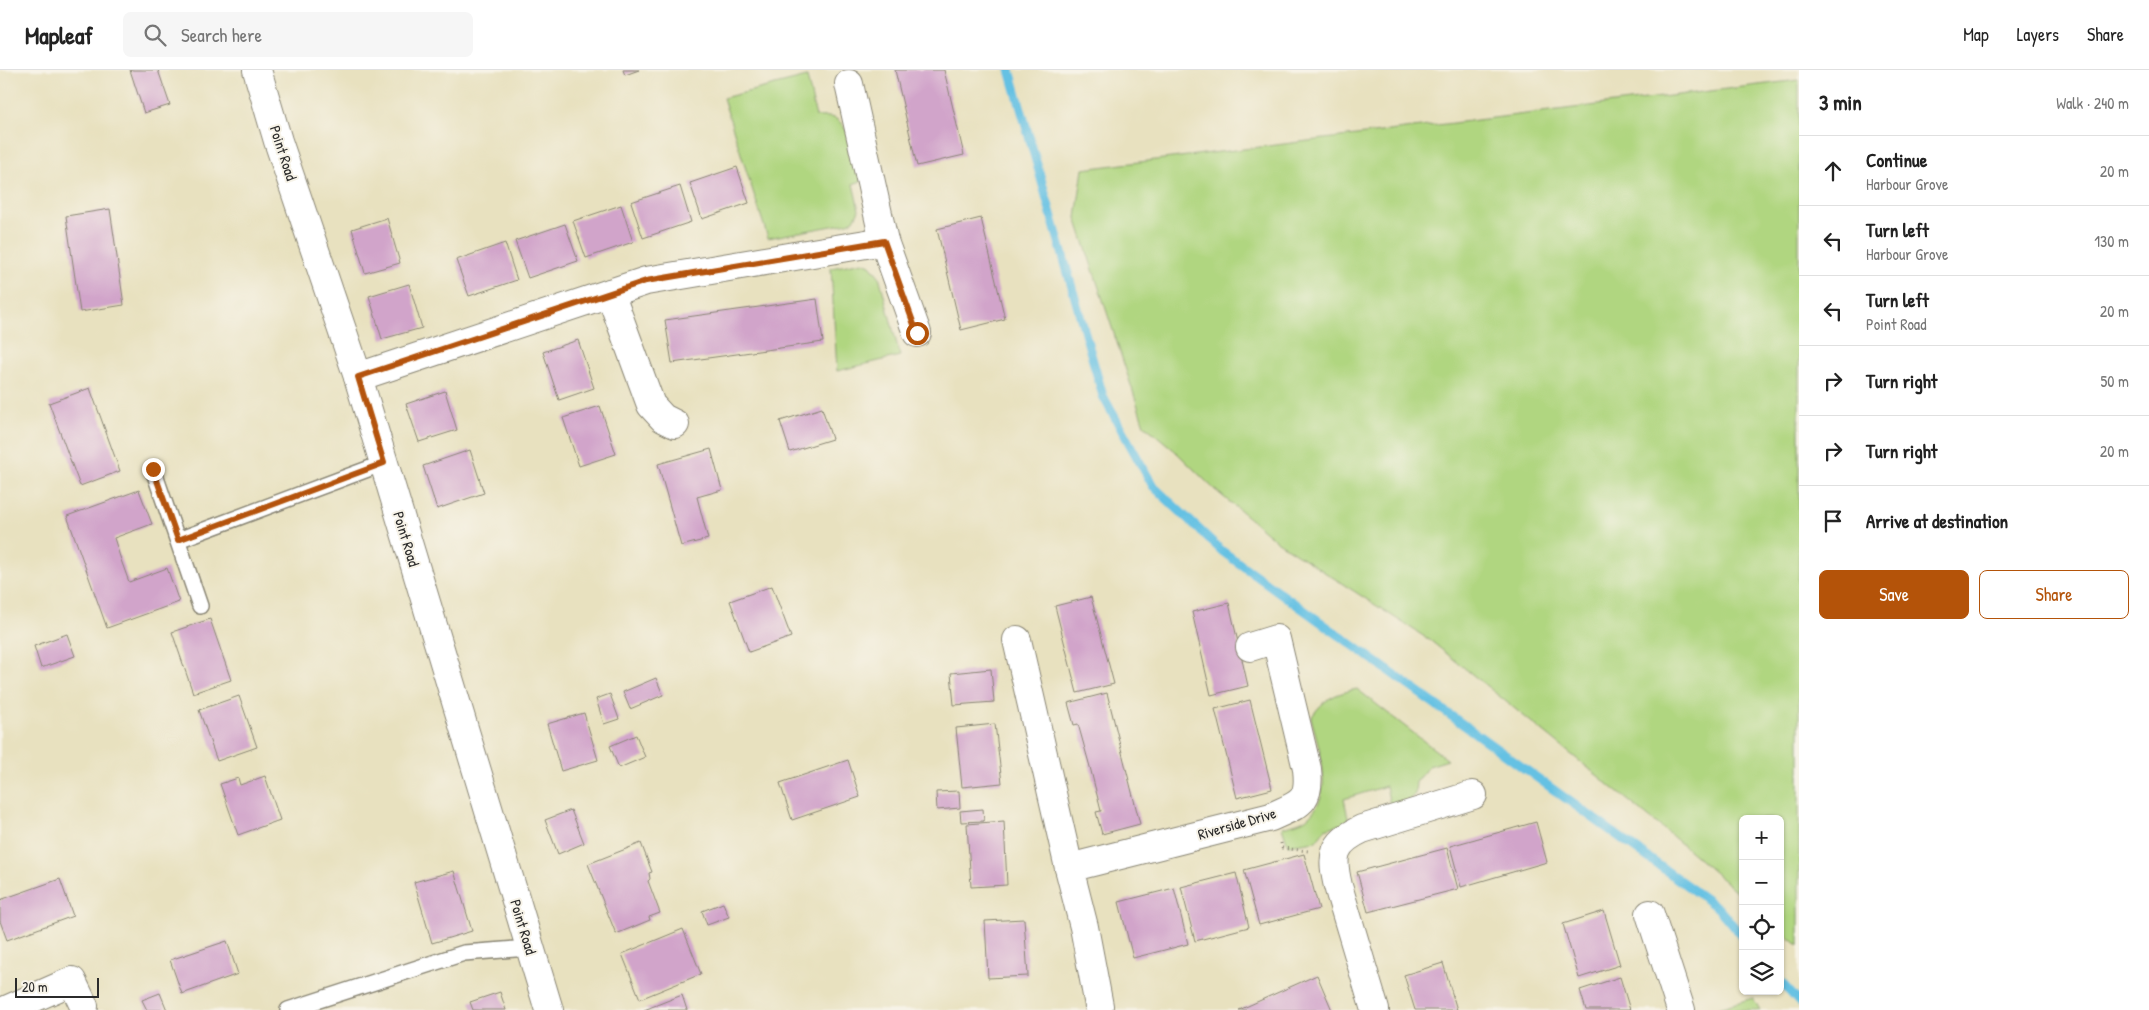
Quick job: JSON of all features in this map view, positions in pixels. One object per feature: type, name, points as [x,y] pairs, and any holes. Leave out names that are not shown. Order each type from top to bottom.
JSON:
[{"type":"street","name":"Point Road","points":[[257,70],[278,140],[358,377],[549,1010]]},
{"type":"street","points":[[850,84],[884,241],[917,333]]},
{"type":"street","points":[[358,377],[646,281],[884,241]]},
{"type":"street","points":[[610,293],[651,405],[663,418],[675,424]]},
{"type":"street","name":"Riverside Drive","points":[[1069,868],[1271,817],[1298,806],[1304,797],[1309,782],[1276,639],[1250,648]]},
{"type":"street","points":[[1017,640],[1084,928],[1095,1009]]},
{"type":"street","points":[[1375,1010],[1338,886],[1334,870],[1334,854],[1341,842],[1349,835],[1362,829],[1473,795]]},
{"type":"street","points":[[1650,914],[1681,1010]]},
{"type":"street","points":[[6,1010],[72,981],[84,1006]]},
{"type":"lane","points":[[178,540],[384,463]]},
{"type":"lane","points":[[153,469],[200,606]]},
{"type":"lane","points":[[288,1010],[464,953],[529,948]]},
{"type":"path","points":[[1271,817],[1282,848],[1334,854]]},
{"type":"green space","points":[[807,77],[816,117],[836,119],[846,130],[861,181],[853,184],[859,210],[854,220],[848,223],[768,238],[723,98]]},
{"type":"green space","points":[[1799,80],[1799,946],[1784,933],[1784,815],[1739,815],[1739,894],[1671,835],[1431,641],[1278,542],[1214,489],[1174,450],[1144,425],[1076,218],[1083,169]]},
{"type":"green space","points":[[863,262],[870,265],[879,276],[900,356],[837,371],[831,268]]},
{"type":"green space","points":[[1357,689],[1448,760],[1429,766],[1416,781],[1415,794],[1404,805],[1391,810],[1386,786],[1344,799],[1349,822],[1325,829],[1316,841],[1288,845],[1282,827],[1298,823],[1307,818],[1316,808],[1321,796],[1323,770],[1311,718],[1325,701],[1342,693]]},
{"type":"green space","points":[[1753,998],[1760,1010],[1711,1010]]},
{"type":"building","points":[[130,70],[158,70],[170,105],[144,113]]},
{"type":"building","points":[[623,70],[639,70],[625,75]]},
{"type":"building","points":[[895,70],[944,70],[964,155],[917,166]]},
{"type":"building","points":[[737,167],[749,203],[702,219],[690,183]]},
{"type":"building","points":[[680,186],[691,222],[643,238],[631,202]]},
{"type":"building","points":[[621,205],[633,242],[586,258],[573,221]]},
{"type":"building","points":[[110,209],[124,305],[80,312],[66,216]]},
{"type":"building","points":[[387,218],[400,263],[365,273],[352,229]]},
{"type":"building","points":[[981,218],[1005,319],[961,330],[937,229]]},
{"type":"building","points":[[565,224],[578,261],[528,278],[515,241]]},
{"type":"building","points":[[505,243],[517,280],[469,296],[456,260]]},
{"type":"building","points":[[409,284],[422,328],[382,339],[369,296]]},
{"type":"building","points":[[817,299],[823,342],[672,363],[665,320]]},
{"type":"building","points":[[578,340],[594,388],[559,400],[543,352]]},
{"type":"building","points":[[90,388],[120,471],[80,486],[49,403]]},
{"type":"building","points":[[445,391],[457,430],[419,442],[406,404]]},
{"type":"building","points":[[600,406],[616,454],[579,466],[563,418]]},
{"type":"building","points":[[822,408],[832,439],[790,452],[780,421]]},
{"type":"building","points":[[711,449],[722,490],[697,497],[708,539],[681,546],[658,464]]},
{"type":"building","points":[[470,450],[484,493],[437,509],[423,466]]},
{"type":"building","points":[[139,490],[152,524],[114,538],[121,560],[129,582],[167,568],[179,602],[107,628],[67,516]]},
{"type":"building","points":[[772,586],[791,637],[749,652],[730,601]]},
{"type":"building","points":[[1091,597],[1114,684],[1077,693],[1055,606]]},
{"type":"building","points":[[1229,603],[1248,686],[1211,695],[1192,612]]},
{"type":"building","points":[[210,619],[231,680],[193,693],[172,632]]},
{"type":"building","points":[[67,634],[75,656],[41,668],[34,646]]},
{"type":"building","points":[[991,669],[994,702],[954,705],[951,673]]},
{"type":"building","points":[[656,678],[663,695],[630,709],[623,692]]},
{"type":"building","points":[[1107,693],[1140,824],[1102,834],[1096,812],[1101,811],[1090,767],[1078,724],[1074,725],[1068,703]]},
{"type":"building","points":[[610,694],[619,719],[604,724],[596,699]]},
{"type":"building","points":[[239,696],[257,747],[217,761],[199,710]]},
{"type":"building","points":[[1250,700],[1272,789],[1237,798],[1215,709]]},
{"type":"building","points":[[584,713],[598,760],[561,771],[547,724]]},
{"type":"building","points":[[995,724],[1002,783],[962,787],[956,728]]},
{"type":"building","points":[[636,735],[645,757],[619,768],[610,746]]},
{"type":"building","points":[[848,760],[860,797],[792,820],[780,783]]},
{"type":"building","points":[[265,776],[280,820],[238,835],[220,784],[238,778],[240,785]]},
{"type":"building","points":[[959,791],[960,808],[937,810],[936,792]]},
{"type":"building","points":[[983,809],[984,821],[961,822],[960,811]]},
{"type":"building","points":[[571,810],[584,843],[558,854],[545,820]]},
{"type":"building","points":[[1004,821],[1007,885],[971,887],[967,824]]},
{"type":"building","points":[[1536,822],[1547,862],[1461,887],[1450,846]]},
{"type":"building","points":[[641,843],[652,872],[649,873],[650,879],[648,881],[660,913],[649,917],[650,920],[616,934],[588,864]]},
{"type":"building","points":[[1447,848],[1458,889],[1368,912],[1357,872]]},
{"type":"building","points":[[1304,854],[1319,909],[1259,925],[1244,870]]},
{"type":"building","points":[[454,871],[472,931],[432,943],[414,882]]},
{"type":"building","points":[[1236,873],[1249,927],[1195,941],[1181,887]]},
{"type":"building","points":[[60,879],[73,916],[7,940],[0,921],[0,900]]},
{"type":"building","points":[[1174,888],[1188,944],[1133,958],[1119,902]]},
{"type":"building","points":[[723,903],[729,917],[707,925],[702,911]]},
{"type":"building","points":[[1604,911],[1620,965],[1579,978],[1563,924]]},
{"type":"building","points":[[1024,919],[1028,976],[988,978],[985,921]]},
{"type":"building","points":[[683,929],[701,974],[640,999],[622,954]]},
{"type":"building","points":[[227,941],[238,974],[182,994],[170,960]]},
{"type":"building","points":[[1443,963],[1457,1010],[1415,1010],[1404,975]]},
{"type":"building","points":[[1317,975],[1332,1010],[1239,1010],[1290,987]]},
{"type":"building","points":[[1620,977],[1630,1010],[1586,1010],[1580,990]]},
{"type":"building","points":[[500,992],[506,1010],[473,1010],[470,1002]]},
{"type":"building","points":[[160,993],[167,1010],[147,1010],[142,1000]]},
{"type":"building","points":[[682,995],[687,1010],[644,1010]]},
{"type":"waterway","points":[[1010,70],[1103,396],[1153,486],[1222,551],[1718,908],[1739,932]]},
{"type":"waterway","points":[[1784,985],[1799,1002]]},
{"type":"route","points":[[153,469],[178,540],[384,463],[358,377],[646,281],[884,241],[917,333]]}]
